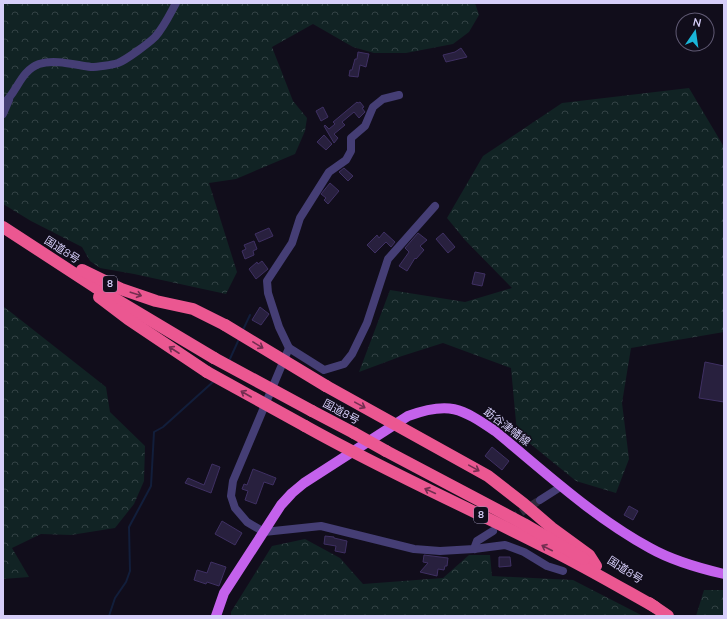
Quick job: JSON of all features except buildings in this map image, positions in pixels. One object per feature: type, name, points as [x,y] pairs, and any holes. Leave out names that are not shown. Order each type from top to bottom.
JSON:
[{"type":"highway","name":"国道8号","points":[[3,226],[81,278],[214,358],[545,536],[596,566],[668,616]]},
{"type":"highway","name":"8","points":[[3,226],[24,235],[91,275],[121,289],[156,301],[193,309],[225,324],[326,386],[488,476],[552,528],[589,555],[596,566]]},
{"type":"highway","name":"8","points":[[81,278],[92,292],[128,319],[207,372],[351,452],[553,551],[655,607]]},
{"type":"main road","name":"莇谷津幡線","points":[[216,616],[224,593],[281,505],[292,493],[304,483],[394,424],[408,416],[439,407],[451,408],[460,411],[477,419],[495,431],[612,525],[651,549],[688,565],[724,574]]},
{"type":"street","points":[[3,114],[6,102],[17,84],[31,68],[40,64],[51,62],[93,67],[118,63],[156,36],[165,24],[176,3]]},
{"type":"street","points":[[399,95],[383,99],[373,107],[365,126],[351,138],[351,151],[346,160],[329,172],[300,218],[292,243],[267,281],[268,293],[276,320],[289,348],[324,370],[344,364],[352,354],[367,322],[388,259],[435,206]]},
{"type":"street","points":[[289,348],[233,481],[231,496],[235,508],[247,522],[264,532],[321,526],[414,549],[440,551],[504,545],[524,552],[547,566],[563,571]]},
{"type":"street","points":[[540,500],[562,486]]},
{"type":"street","points":[[474,549],[477,541],[493,531]]},
{"type":"green space","points":[[3,3],[475,3],[479,15],[469,32],[453,44],[406,53],[374,53],[353,47],[313,24],[272,47],[293,101],[307,118],[305,131],[295,154],[236,179],[209,183],[237,272],[226,294],[100,268],[90,261],[82,247],[31,221],[3,204]]},
{"type":"green space","points":[[689,88],[724,147],[724,332],[631,348],[622,403],[629,459],[616,493],[576,481],[517,433],[511,368],[443,343],[359,372],[390,290],[465,302],[512,288],[465,240],[447,218],[483,156],[562,103]]},
{"type":"green space","points":[[3,306],[106,387],[110,412],[145,446],[144,481],[134,504],[115,528],[71,535],[41,534],[12,548],[29,577],[3,579]]},
{"type":"green space","points":[[305,539],[340,558],[363,584],[443,578],[469,555],[490,555],[492,576],[573,580],[643,616],[231,616],[231,612],[272,546]]},
{"type":"green space","points":[[704,590],[724,590],[724,616],[696,616]]},
{"type":"waterway","points":[[242,332],[250,315]]},
{"type":"waterway","points":[[229,361],[239,339]]},
{"type":"waterway","points":[[109,616],[115,598],[126,582],[130,571],[129,527],[151,486],[154,432],[163,427],[214,381]]},
{"type":"tunnel","points":[[511,519],[540,500]]}]
